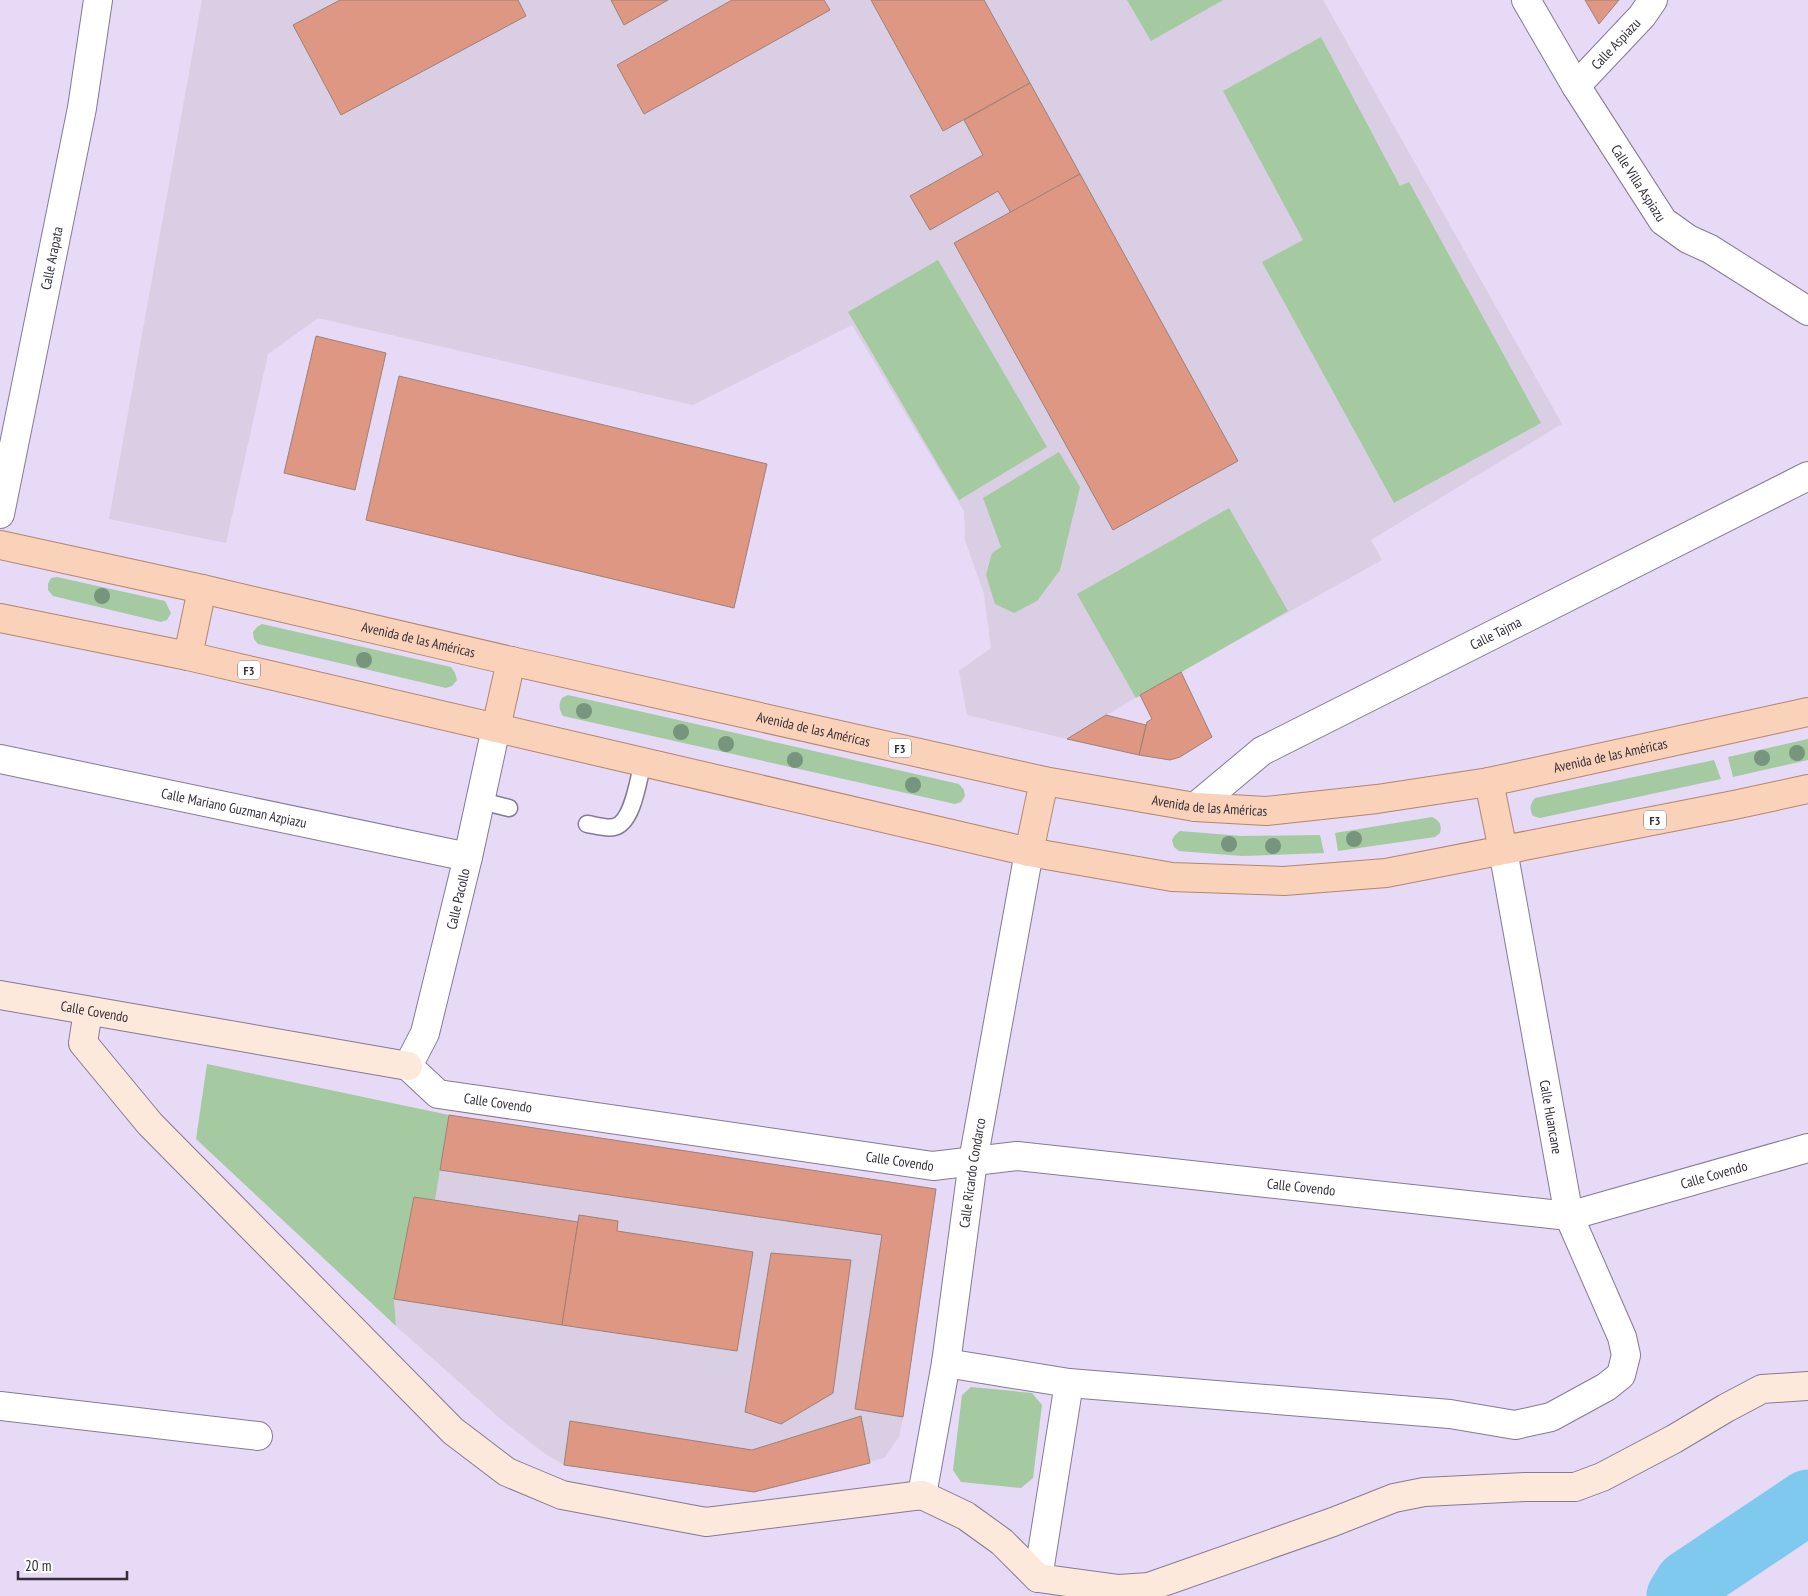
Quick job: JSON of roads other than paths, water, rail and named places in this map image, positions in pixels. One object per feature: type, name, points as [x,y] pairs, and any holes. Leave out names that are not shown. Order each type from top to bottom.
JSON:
[{"type":"main road","name":"Avenida de las Américas","points":[[0,545],[202,589],[511,661],[1044,781],[1195,808],[1266,811],[1377,799],[1489,782],[1808,712]]},
{"type":"main road","points":[[188,656],[202,589]]},
{"type":"main road","name":"F3","points":[[0,618],[188,656],[1029,852],[1172,877],[1284,881],[1386,873],[1808,789]]},
{"type":"main road","points":[[496,728],[511,661]]},
{"type":"main road","points":[[1029,852],[1044,781]]},
{"type":"main road","points":[[1489,782],[1503,850]]},
{"type":"main road","name":"Calle Covendo","points":[[0,995],[408,1066]]},
{"type":"main road","points":[[88,1010],[83,1043],[150,1124],[453,1432],[507,1472],[562,1495],[706,1522],[881,1502],[922,1495],[966,1516],[1002,1542],[1038,1578],[1119,1589],[1149,1587],[1333,1522],[1394,1498],[1424,1492],[1525,1487],[1575,1487],[1602,1477],[1762,1389],[1808,1386]]},
{"type":"street","name":"Calle Arapata","points":[[0,514],[82,108],[98,0]]},
{"type":"street","name":"Calle Villa Aspiazu","points":[[1526,0],[1576,86],[1663,220],[1688,238],[1808,311]]},
{"type":"street","name":"Calle Aspiazu","points":[[1576,86],[1642,16],[1653,0]]},
{"type":"street","name":"Calle Tajma","points":[[1195,808],[1262,751],[1808,476]]},
{"type":"street","name":"Calle Pacollo","points":[[408,1066],[425,1033],[468,857],[496,728]]},
{"type":"street","name":"Calle Mariano Guzman Azpiazu","points":[[0,759],[468,857]]},
{"type":"street","name":"Calle Huancane","points":[[1069,1383],[1450,1414],[1515,1425],[1551,1417],[1606,1387],[1621,1375],[1626,1355],[1622,1337],[1569,1216],[1503,850]]},
{"type":"street","name":"Calle Ricardo Condarco","points":[[922,1495],[946,1363],[973,1161],[1029,852]]},
{"type":"street","name":"Calle Covendo","points":[[408,1066],[438,1094],[933,1166],[1017,1156],[1569,1216],[1808,1148]]},
{"type":"street","points":[[946,1363],[1069,1383],[1038,1578]]},
{"type":"street","points":[[0,1406],[258,1436]]},
{"type":"lane","points":[[587,824],[612,828],[622,824],[629,814],[643,762]]},
{"type":"lane","points":[[480,800],[508,808]]},
{"type":"waterway","points":[[1679,1596],[1687,1583],[1808,1502]]}]
